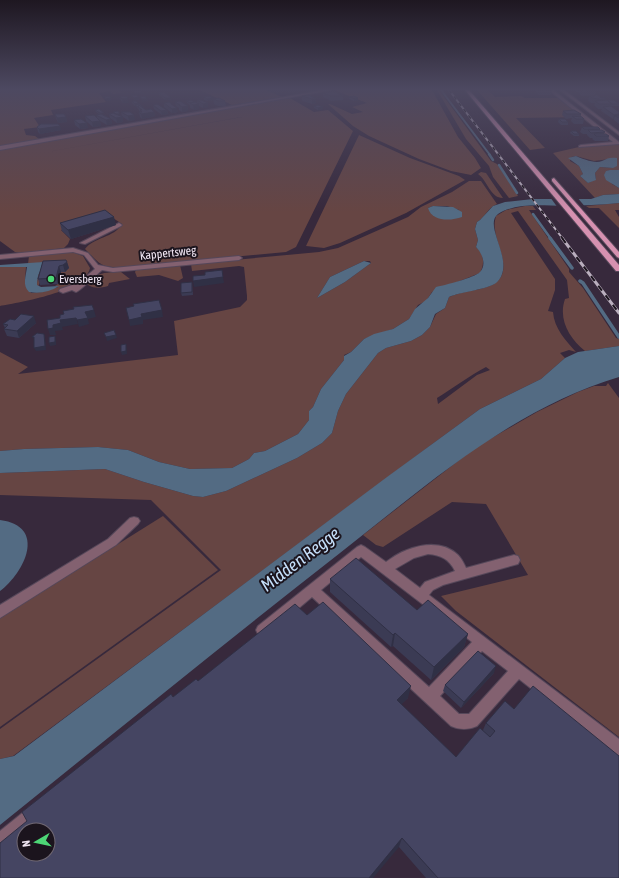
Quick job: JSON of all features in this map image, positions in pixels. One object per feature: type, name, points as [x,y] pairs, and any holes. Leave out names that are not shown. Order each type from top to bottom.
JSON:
[{"type":"main road","points":[[502,131],[619,269]]},
{"type":"main road","points":[[550,176],[619,256]]},
{"type":"street","points":[[0,148],[93,131]]},
{"type":"street","points":[[603,131],[618,143]]},
{"type":"street","points":[[581,146],[618,143]]},
{"type":"street","points":[[0,257],[70,250],[84,247],[86,244],[83,243],[119,225]]},
{"type":"street","points":[[63,292],[78,287],[99,269],[94,266],[86,254],[70,250]]},
{"type":"street","name":"Kappertsweg","points":[[99,269],[123,270],[239,258]]},
{"type":"street","points":[[0,612],[112,542],[134,521]]},
{"type":"street","points":[[250,640],[361,550],[619,749]]},
{"type":"street","points":[[386,569],[404,556],[424,550],[435,550],[444,552],[453,558],[463,574]]},
{"type":"street","points":[[421,595],[429,586],[440,581],[514,560]]},
{"type":"street","points":[[313,590],[456,722],[472,721],[518,670]]},
{"type":"street","points":[[429,697],[481,642]]},
{"type":"street","points":[[0,842],[45,805]]},
{"type":"shaded area","points":[[0,131],[25,131],[26,135],[35,136],[39,139],[0,147]]},
{"type":"shaded area","points":[[103,131],[164,131],[14,158],[164,131],[353,131],[296,247],[286,252],[110,267],[98,262],[85,249],[93,242],[114,232],[122,224],[107,214],[61,230],[70,239],[64,248],[21,253],[15,252],[0,241],[0,149]]},
{"type":"shaded area","points":[[361,131],[455,131],[481,168],[471,175],[451,171],[419,159]]},
{"type":"shaded area","points":[[461,131],[469,131],[491,161],[497,164],[518,196],[509,198],[493,177],[489,166],[466,139]]},
{"type":"shaded area","points":[[513,131],[529,131],[545,148],[530,150]]},
{"type":"shaded area","points":[[359,135],[410,158],[459,176],[465,180],[406,213],[340,243],[324,248],[306,246]]},
{"type":"shaded area","points":[[619,144],[619,170],[606,171],[612,184],[619,188],[619,194],[603,195],[595,198],[553,153],[579,147]],"holes":[[[576,156],[594,161],[617,158],[613,168],[600,167],[595,173],[596,179],[588,183],[580,176],[583,174],[579,166],[570,161],[571,157]]]},
{"type":"shaded area","points":[[481,172],[486,173],[503,198],[492,192],[478,174]]},
{"type":"shaded area","points":[[469,181],[481,181],[497,204],[477,222],[475,229],[478,240],[476,247],[481,253],[483,259],[483,266],[480,273],[432,292],[426,301],[418,305],[409,319],[393,329],[364,339],[351,352],[344,355],[344,360],[321,389],[313,407],[309,411],[309,420],[298,434],[265,451],[254,453],[249,459],[232,468],[190,469],[159,462],[128,450],[98,447],[0,451],[0,352],[28,367],[18,374],[178,355],[174,321],[240,307],[247,300],[244,267],[239,266],[192,271],[191,264],[319,252],[338,248],[408,217],[421,207],[452,192]],"holes":[[[433,206],[447,206],[459,210],[449,219],[428,208]],[[364,261],[370,261],[371,263],[345,282],[317,298],[330,277]]]},
{"type":"shaded area","points":[[619,203],[619,210],[615,210],[619,217],[619,228],[599,208],[589,208],[586,206]]},
{"type":"shaded area","points":[[533,206],[536,210],[529,210],[569,269],[569,272],[583,288],[616,338],[619,339],[619,346],[585,351],[574,340],[566,328],[563,314],[565,299],[569,298],[567,280],[518,211],[511,213],[555,279],[555,290],[548,311],[553,312],[558,329],[576,352],[569,350],[560,353],[565,358],[541,379],[480,409],[13,756],[0,759],[0,729],[221,570],[151,500],[0,495],[0,473],[105,469],[193,496],[203,497],[226,491],[297,458],[322,443],[332,433],[338,411],[346,394],[378,353],[386,348],[411,341],[422,335],[430,327],[436,314],[445,308],[449,297],[490,286],[500,279],[503,272],[503,265],[496,236],[495,222],[496,216],[506,210]],"holes":[[[486,367],[490,370],[477,375],[438,404],[437,398],[473,374]]]},
{"type":"shaded area","points":[[72,252],[83,256],[90,268],[86,276],[77,284],[65,290],[36,299],[0,306],[0,267],[26,267],[25,279],[31,293],[42,292],[58,287],[55,286],[58,284],[61,272],[65,272],[45,268],[38,287],[39,274],[42,268],[58,261],[28,264],[29,256]]},
{"type":"shaded area","points":[[180,265],[183,278],[178,281],[159,275],[137,277],[135,272],[136,270]]},
{"type":"shaded area","points":[[121,272],[130,279],[109,283],[108,286],[100,288],[88,285],[93,277],[97,275]]},
{"type":"shaded area","points":[[608,383],[619,398],[619,737],[456,611],[441,596],[528,575],[486,504],[452,502],[383,547],[376,545],[363,535],[476,447],[537,412],[578,392],[594,386],[606,386]]},
{"type":"shaded area","points":[[163,516],[218,570],[0,727],[0,618]]},
{"type":"water","points":[[576,156],[596,162],[609,158],[617,158],[617,166],[613,168],[600,167],[595,173],[596,180],[588,183],[580,176],[583,174],[579,166],[568,158]]},
{"type":"water","points":[[619,170],[619,188],[606,180],[604,175],[606,171]]},
{"type":"water","points":[[619,194],[619,203],[598,205],[522,206],[505,210],[498,214],[494,220],[494,227],[503,265],[502,275],[496,283],[487,287],[449,297],[445,308],[435,314],[430,327],[422,335],[411,341],[386,348],[378,353],[346,394],[338,411],[332,433],[322,443],[297,458],[226,491],[203,497],[193,496],[105,469],[0,473],[0,451],[98,447],[128,450],[159,462],[190,469],[232,468],[249,459],[254,453],[265,451],[298,434],[309,420],[309,411],[313,407],[321,389],[344,360],[344,356],[351,352],[364,339],[374,334],[393,329],[409,319],[415,309],[428,298],[436,287],[466,279],[480,272],[483,266],[483,259],[476,247],[478,240],[475,229],[477,222],[493,206],[505,202],[533,199],[591,199],[603,195]]},
{"type":"water","points":[[433,206],[453,207],[462,212],[462,217],[447,220],[438,218],[430,213],[428,208]]},
{"type":"water","points":[[58,261],[42,268],[37,285],[41,287],[59,286],[41,293],[29,292],[27,289],[25,280],[27,267],[0,267],[0,265]]},
{"type":"water","points":[[364,261],[371,263],[345,282],[317,298],[330,277]]},
{"type":"water","name":"Midden Regge","points":[[619,346],[619,377],[580,391],[542,408],[507,429],[438,476],[255,620],[0,825],[0,759],[14,756],[480,409],[541,379],[565,358],[578,352]]},
{"type":"water","points":[[0,520],[15,524],[23,531],[27,540],[27,551],[17,573],[0,591]]},
{"type":"pier","points":[[550,197],[577,197],[586,208],[558,208]]},
{"type":"building","points":[[571,131],[576,131],[579,134],[574,134]]},
{"type":"building","points":[[589,131],[605,132],[591,133]]},
{"type":"building","points":[[594,134],[606,134],[609,136],[596,136]]},
{"type":"building","points":[[105,210],[114,217],[68,230],[60,223]]},
{"type":"building","points":[[66,260],[67,262],[59,266],[56,278],[38,279],[43,261]]},
{"type":"building","points":[[222,270],[223,277],[193,281],[193,276],[205,275],[205,272]]},
{"type":"building","points":[[192,282],[192,292],[181,293],[181,283]]},
{"type":"building","points":[[159,300],[162,310],[141,314],[142,317],[129,320],[126,308],[134,306],[133,304]]},
{"type":"building","points":[[92,305],[94,310],[85,312],[88,318],[77,320],[76,318],[60,320],[61,323],[53,325],[53,328],[48,329],[47,320],[60,318],[60,315],[64,314],[63,311],[74,309],[73,307]]},
{"type":"building","points":[[21,314],[34,316],[17,331],[4,329],[8,325],[3,324],[10,319],[15,320]]},
{"type":"building","points":[[114,330],[116,335],[106,337],[104,333]]},
{"type":"building","points":[[37,333],[44,334],[45,346],[34,348],[34,337],[32,337]]},
{"type":"building","points":[[55,336],[55,342],[49,343],[49,337]]},
{"type":"building","points":[[126,344],[126,351],[121,352],[121,345]]},
{"type":"building","points":[[356,558],[417,610],[428,600],[468,634],[434,667],[395,633],[393,635],[330,579]]},
{"type":"building","points":[[323,602],[411,686],[397,700],[456,757],[480,728],[490,737],[495,731],[486,723],[505,701],[514,709],[533,686],[619,756],[619,878],[438,878],[402,838],[369,878],[0,878],[0,843],[16,830],[16,862],[56,862],[56,822],[26,822],[27,821],[22,812],[171,694],[173,697],[196,679],[198,681],[295,604],[307,615]]},
{"type":"building","points":[[478,651],[496,666],[464,702],[445,685]]},
{"type":"waterway","points":[[472,131],[490,155]]},
{"type":"waterway","points":[[489,154],[493,160]]},
{"type":"waterway","points":[[499,165],[517,193]]},
{"type":"waterway","points":[[533,214],[551,239]]},
{"type":"waterway","points":[[550,238],[572,268]]},
{"type":"waterway","points":[[580,281],[583,283],[619,337]]},
{"type":"railway","points":[[480,131],[563,239]]},
{"type":"railway","points":[[562,238],[619,313]]},
{"type":"place","name":"Eversberg","points":[[51,279]]}]
